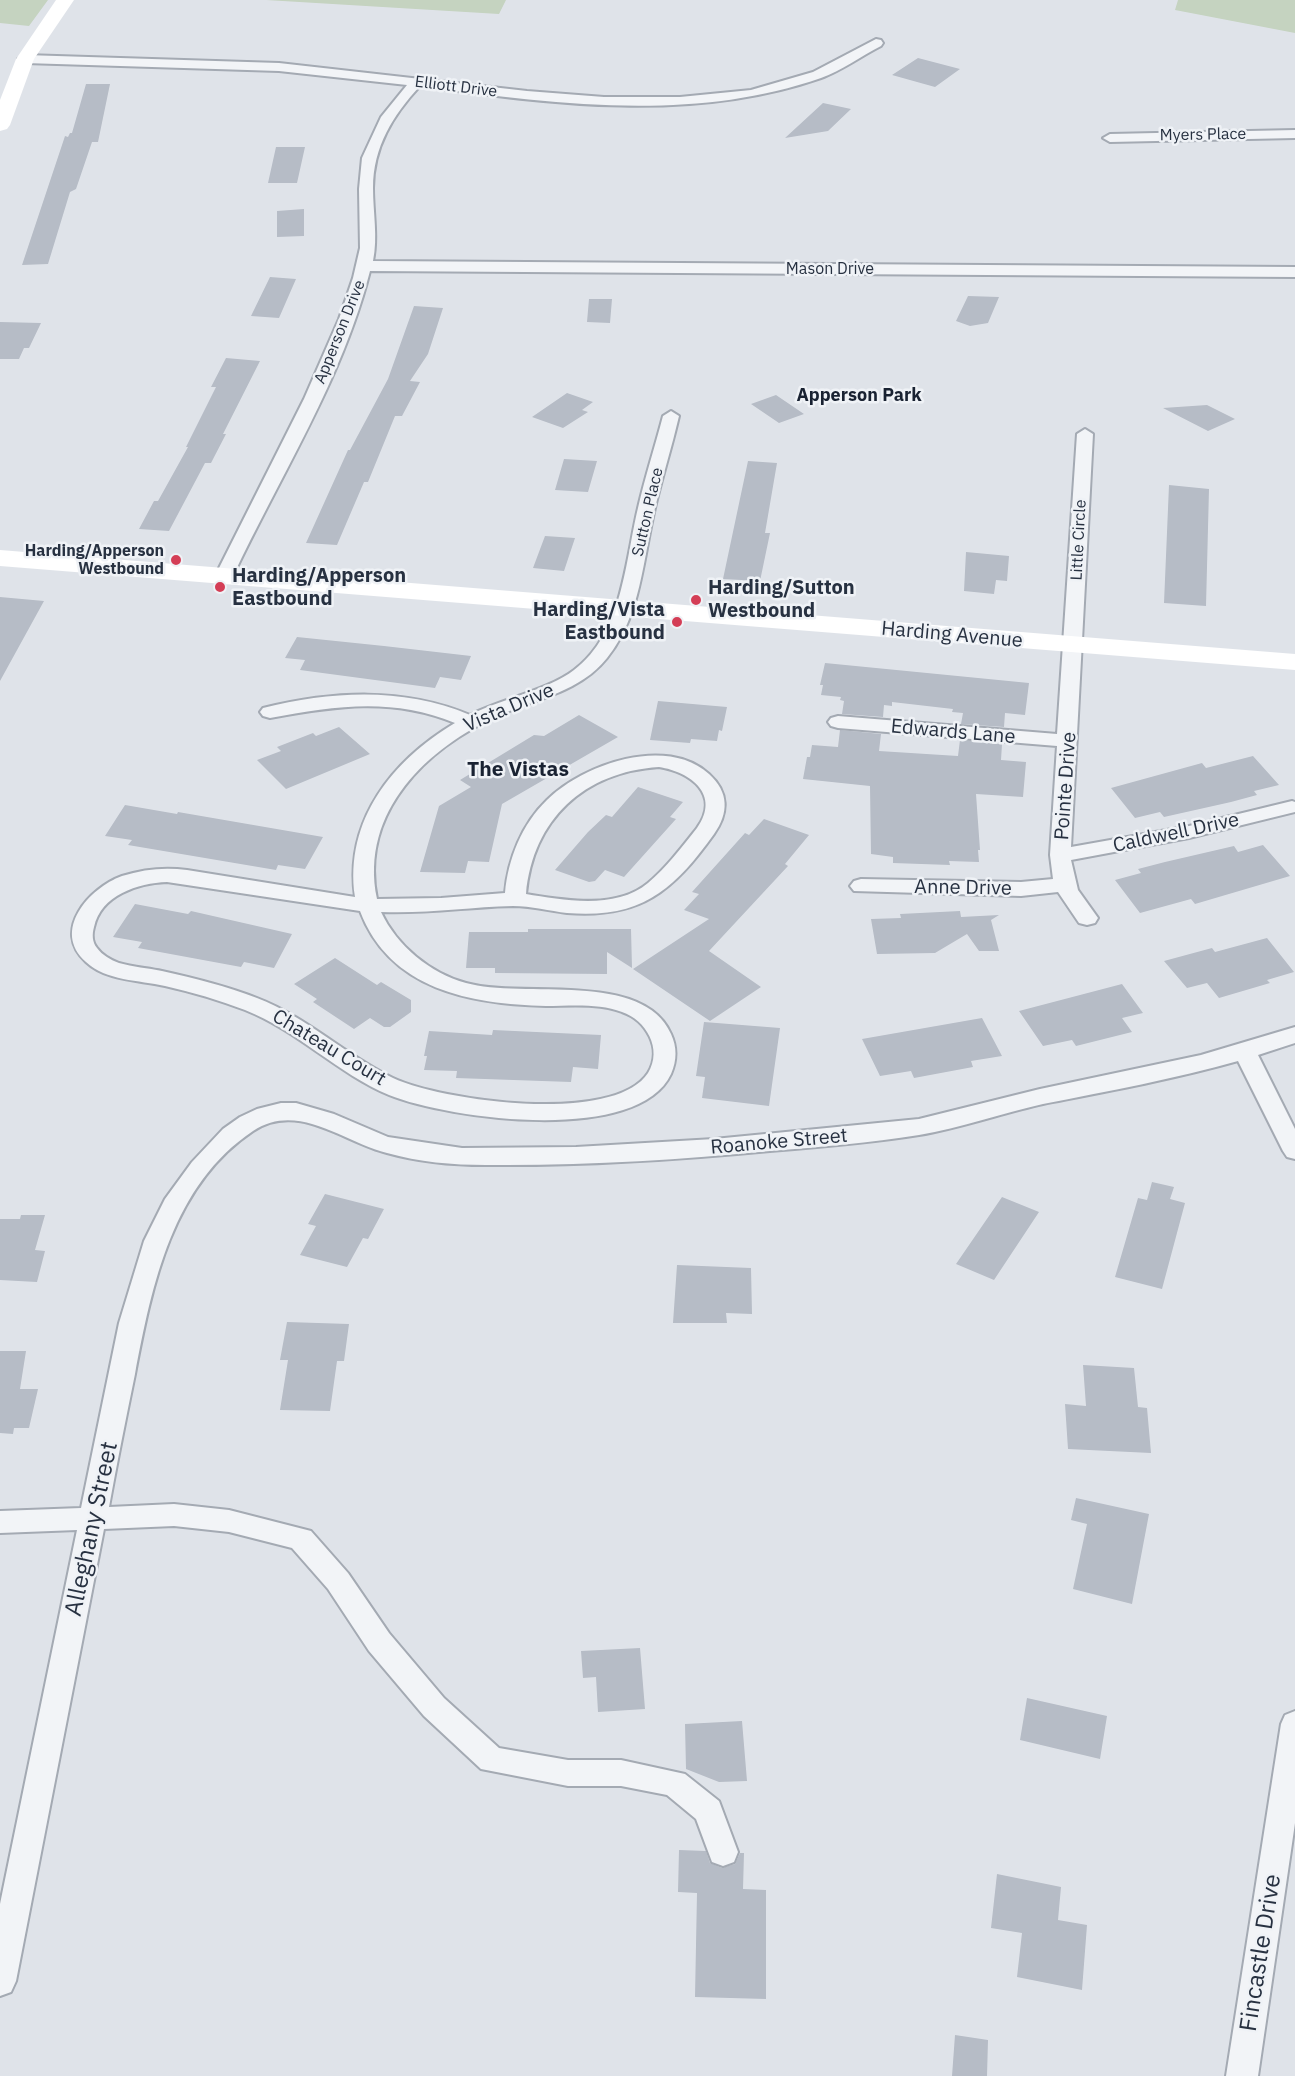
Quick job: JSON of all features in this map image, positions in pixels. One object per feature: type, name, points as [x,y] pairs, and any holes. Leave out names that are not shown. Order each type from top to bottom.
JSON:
[{"type":"main road","points":[[0,125],[25,59],[65,0]]},
{"type":"main road","name":"Harding Avenue","points":[[0,558],[1295,662]]},
{"type":"street","name":"Elliott Drive","points":[[25,59],[249,66],[417,81],[528,96],[592,101],[699,100],[754,92],[797,81],[845,63],[876,43]]},
{"type":"street","name":"Apperson Drive","points":[[224,576],[302,423],[358,292],[370,230],[366,190],[371,147],[394,108],[417,81]]},
{"type":"street","name":"Myers Place","points":[[1110,138],[1295,134]]},
{"type":"street","name":"Mason Drive","points":[[364,266],[1295,272]]},
{"type":"street","name":"Sutton Place","points":[[624,608],[671,416]]},
{"type":"street","name":"Little Circle","points":[[1074,646],[1085,434]]},
{"type":"street","name":"Vista Drive","points":[[368,905],[365,867],[373,824],[389,794],[420,757],[471,722],[509,704],[565,684],[590,668],[612,635],[624,608]]},
{"type":"street","name":"Pointe Drive","points":[[1074,646],[1060,855],[1061,872],[1065,884],[1075,904],[1087,918]]},
{"type":"street","points":[[270,712],[317,703],[374,700],[422,705],[471,722]]},
{"type":"street","name":"Edwards Lane","points":[[838,722],[1068,741]]},
{"type":"street","name":"Chateau Court","points":[[368,905],[379,927],[392,945],[417,967],[442,983],[478,993],[615,1001],[640,1010],[660,1028],[665,1041],[665,1053],[659,1074],[638,1096],[605,1107],[530,1111],[477,1108],[436,1102],[393,1087],[355,1067],[290,1022],[253,1004],[203,988],[108,966],[93,957],[85,948],[82,937],[86,917],[106,893],[133,880],[151,876],[179,876],[316,899],[368,905],[431,905],[515,898],[550,904],[586,906],[619,904],[644,896],[654,889],[711,824],[716,806],[709,785],[690,768],[670,762],[650,761],[614,768],[578,786],[544,815],[531,836],[519,868],[515,898]]},
{"type":"street","name":"Caldwell Drive","points":[[1060,855],[1112,848],[1292,807]]},
{"type":"street","name":"Anne Drive","points":[[861,886],[1021,888],[1065,884]]},
{"type":"street","name":"Roanoke Street","points":[[261,1116],[279,1111],[310,1113],[381,1143],[447,1156],[525,1156],[684,1150],[817,1139],[922,1126],[1035,1098],[1170,1072],[1295,1035]]},
{"type":"street","points":[[1245,1051],[1295,1151]]},
{"type":"street","name":"Alleghany Street","points":[[0,1981],[132,1323],[154,1244],[185,1189],[209,1159],[236,1131],[261,1116]]},
{"type":"street","points":[[0,1522],[174,1515],[229,1521],[301,1539],[338,1581],[379,1642],[434,1707],[491,1760],[568,1773],[621,1773],[675,1783],[708,1811],[723,1852]]},
{"type":"street","name":"Fincastle Drive","points":[[1242,2076],[1295,1724]]},
{"type":"green space","points":[[0,0],[48,0],[29,26],[0,23]]},
{"type":"green space","points":[[266,0],[506,0],[499,14]]},
{"type":"green space","points":[[1178,0],[1295,0],[1295,33],[1175,10]]},
{"type":"building","points":[[918,58],[960,69],[935,87],[892,75]]},
{"type":"building","points":[[86,84],[110,84],[98,142],[92,142],[76,189],[70,192],[48,264],[22,265],[65,136],[68,137],[72,133]]},
{"type":"building","points":[[823,103],[851,109],[828,131],[785,138]]},
{"type":"building","points":[[276,147],[305,147],[297,183],[268,183]]},
{"type":"building","points":[[304,209],[304,236],[277,237],[277,211]]},
{"type":"building","points":[[270,277],[296,279],[279,318],[251,316]]},
{"type":"building","points":[[968,296],[999,297],[988,323],[970,326],[956,321]]},
{"type":"building","points":[[589,299],[612,299],[610,323],[587,322]]},
{"type":"building","points":[[414,306],[443,308],[428,354],[410,381],[420,382],[402,416],[395,416],[368,482],[364,482],[337,545],[306,543],[348,450],[388,379]]},
{"type":"building","points":[[0,322],[41,323],[29,348],[24,348],[19,359],[0,359]]},
{"type":"building","points":[[226,358],[260,361],[223,434],[226,434],[211,463],[205,463],[169,531],[139,529],[154,501],[158,501],[188,447],[186,447],[216,387],[211,387]]},
{"type":"building","points":[[567,393],[593,402],[582,410],[588,412],[563,428],[532,417]]},
{"type":"building","points":[[776,395],[804,414],[779,423],[751,404]]},
{"type":"building","points":[[1207,405],[1235,419],[1208,431],[1163,408]]},
{"type":"building","points":[[564,459],[597,461],[588,492],[555,490]]},
{"type":"building","points":[[748,461],[777,463],[765,533],[770,533],[760,581],[723,579]]},
{"type":"building","points":[[1169,485],[1209,489],[1206,606],[1164,603]]},
{"type":"building","points":[[545,536],[575,538],[564,571],[533,568]]},
{"type":"building","points":[[966,552],[1009,556],[1007,581],[996,580],[994,594],[964,591]]},
{"type":"building","points":[[0,597],[44,601],[0,681]]},
{"type":"building","points":[[297,637],[471,656],[461,680],[440,677],[435,688],[300,670],[305,660],[285,658]]},
{"type":"building","points":[[825,663],[1029,683],[1025,715],[1005,713],[1004,727],[961,724],[963,713],[952,712],[953,709],[892,702],[892,706],[884,705],[883,717],[842,714],[844,701],[840,700],[841,697],[821,695],[823,685],[820,685]]},
{"type":"building","points":[[658,701],[727,707],[722,731],[719,730],[717,741],[691,739],[690,743],[650,740]]},
{"type":"building","points":[[579,715],[618,737],[502,804],[489,862],[468,861],[465,873],[420,872],[439,806],[471,787],[460,780],[534,735],[544,736]]},
{"type":"building","points":[[339,727],[370,754],[286,789],[257,760],[281,751],[277,747],[313,733],[316,736]]},
{"type":"building","points":[[840,730],[881,734],[879,751],[958,756],[960,740],[1002,744],[1001,760],[1026,762],[1023,797],[976,794],[979,862],[949,861],[950,865],[893,863],[893,857],[871,854],[870,786],[803,779],[812,745],[838,747]]},
{"type":"building","points":[[1253,756],[1279,785],[1254,791],[1257,795],[1231,802],[1164,817],[1160,812],[1135,818],[1111,788],[1202,763],[1206,768]]},
{"type":"building","points":[[638,787],[683,802],[670,817],[676,819],[624,877],[605,870],[595,881],[589,882],[555,870],[588,832],[606,815],[612,817]]},
{"type":"building","points":[[125,805],[323,837],[305,869],[278,865],[276,870],[128,845],[132,840],[105,836]]},
{"type":"building","points":[[764,819],[809,835],[785,864],[788,866],[709,951],[761,987],[710,1021],[633,969],[709,919],[684,910],[699,894],[692,892],[745,833],[749,835]]},
{"type":"building","points":[[1263,845],[1290,876],[1195,904],[1191,899],[1140,913],[1115,880],[1141,873],[1138,869],[1165,862],[1234,846],[1238,852]]},
{"type":"building","points":[[135,904],[188,914],[191,911],[292,934],[274,968],[244,962],[241,967],[138,948],[142,942],[113,937]]},
{"type":"building","points":[[960,911],[961,917],[999,915],[991,920],[999,951],[979,951],[967,934],[935,953],[877,954],[871,919],[901,918],[900,914]]},
{"type":"building","points":[[528,929],[631,929],[632,968],[607,952],[607,974],[495,973],[495,968],[466,968],[469,932],[528,932]]},
{"type":"building","points":[[1267,938],[1294,972],[1267,980],[1270,983],[1219,998],[1207,983],[1187,988],[1164,961],[1212,948],[1215,952]]},
{"type":"building","points":[[335,958],[377,985],[381,982],[411,1000],[411,1012],[390,1027],[384,1027],[370,1018],[354,1029],[313,1002],[317,999],[294,984]]},
{"type":"building","points":[[1122,984],[1143,1013],[1122,1018],[1132,1032],[1076,1046],[1072,1040],[1043,1046],[1019,1011]]},
{"type":"building","points":[[982,1018],[1002,1056],[971,1061],[973,1067],[914,1078],[911,1071],[880,1076],[862,1039]]},
{"type":"building","points":[[704,1022],[780,1028],[769,1106],[702,1098],[705,1077],[696,1076]]},
{"type":"building","points":[[493,1030],[601,1035],[598,1069],[573,1067],[571,1082],[456,1078],[457,1071],[424,1070],[429,1031],[492,1035]]},
{"type":"building","points":[[1152,1182],[1174,1187],[1170,1199],[1185,1203],[1162,1289],[1115,1277],[1138,1198],[1147,1200]]},
{"type":"building","points":[[325,1194],[384,1209],[368,1239],[363,1238],[347,1267],[300,1255],[316,1226],[308,1224]]},
{"type":"building","points":[[1002,1197],[1039,1212],[994,1280],[956,1264]]},
{"type":"building","points":[[21,1215],[45,1215],[35,1250],[45,1251],[37,1282],[0,1280],[0,1219],[20,1219]]},
{"type":"building","points":[[677,1265],[751,1268],[752,1314],[726,1313],[727,1323],[673,1323]]},
{"type":"building","points":[[287,1322],[349,1324],[344,1361],[337,1361],[330,1411],[280,1410],[288,1360],[280,1360]]},
{"type":"building","points":[[0,1351],[26,1351],[20,1389],[38,1389],[29,1428],[14,1428],[13,1434],[0,1433]]},
{"type":"building","points":[[1083,1365],[1134,1368],[1138,1407],[1147,1408],[1151,1453],[1068,1449],[1065,1404],[1086,1406]]},
{"type":"building","points":[[1076,1498],[1149,1514],[1132,1604],[1073,1589],[1087,1524],[1071,1520]]},
{"type":"building","points":[[640,1648],[645,1709],[598,1712],[596,1677],[583,1678],[581,1651]]},
{"type":"building","points":[[1027,1698],[1107,1716],[1100,1759],[1020,1740]]},
{"type":"building","points":[[742,1721],[747,1781],[719,1782],[686,1769],[685,1724]]},
{"type":"building","points":[[679,1850],[706,1851],[710,1863],[722,1868],[735,1864],[740,1853],[744,1853],[743,1889],[766,1890],[766,1999],[695,1997],[697,1893],[678,1892]]},
{"type":"building","points":[[997,1874],[1061,1887],[1058,1920],[1087,1925],[1082,1990],[1017,1977],[1022,1933],[991,1928]]},
{"type":"building","points":[[955,2035],[988,2040],[987,2076],[952,2076]]},
{"type":"place","name":"Harding/Apperson Westbound","points":[[176,560]]},
{"type":"place","name":"Harding/Apperson Eastbound","points":[[220,587]]},
{"type":"place","name":"Harding/Sutton Westbound","points":[[696,600]]},
{"type":"place","name":"Harding/Vista Eastbound","points":[[677,622]]},
{"type":"district","name":"Apperson Park","points":[[859,396]]},
{"type":"district","name":"The Vistas","points":[[518,770]]}]
